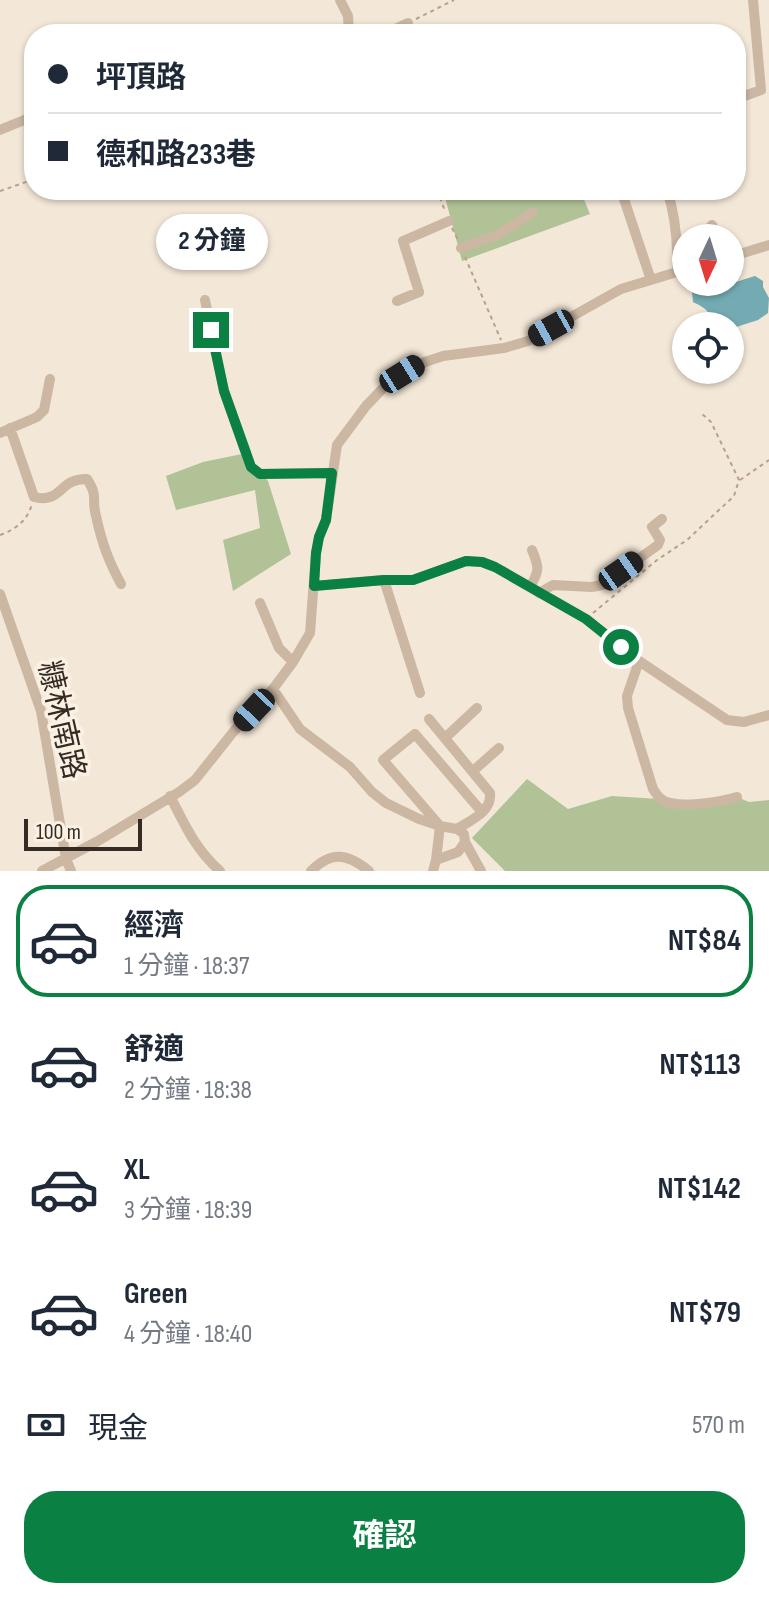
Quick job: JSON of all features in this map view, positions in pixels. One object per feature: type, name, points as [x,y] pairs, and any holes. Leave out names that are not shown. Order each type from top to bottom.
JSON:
[{"type":"street","points":[[340,0],[348,24]]},
{"type":"street","points":[[746,95],[761,90],[753,0]]},
{"type":"street","points":[[757,66],[769,56]]},
{"type":"street","points":[[0,130],[24,120]]},
{"type":"street","points":[[624,200],[651,280]]},
{"type":"street","points":[[670,200],[675,224]]},
{"type":"street","points":[[461,248],[499,234],[533,212]]},
{"type":"street","points":[[397,301],[419,292],[403,241],[449,221]]},
{"type":"street","points":[[744,253],[769,245]]},
{"type":"street","points":[[42,871],[98,841],[195,780],[293,662],[310,633],[316,553],[326,520],[337,445],[366,406],[389,382],[416,365],[443,356],[504,348],[528,341],[621,289],[672,275]]},
{"type":"street","points":[[205,300],[224,391],[251,467],[260,474],[332,473]]},
{"type":"street","points":[[50,379],[44,410],[37,417],[5,430],[34,497],[48,499],[71,481],[87,479],[95,491],[94,511],[106,556],[121,584]]},
{"type":"street","points":[[535,590],[553,585],[602,585],[658,545],[660,540],[652,527],[662,519]]},
{"type":"street","points":[[532,550],[539,567],[535,590]]},
{"type":"street","points":[[314,586],[413,580],[459,562],[474,561],[495,567],[586,619],[639,661],[727,720],[744,722],[769,715]]},
{"type":"street","points":[[384,580],[420,693]]},
{"type":"street","name":"糠林南路","points":[[0,594],[39,703],[66,859],[71,871]]},
{"type":"street","points":[[260,603],[279,648],[293,662]]},
{"type":"street","points":[[639,661],[627,696],[628,708],[653,789],[659,799],[673,804],[737,797]]},
{"type":"street","points":[[273,689],[300,729],[350,767],[386,803],[419,819],[457,829],[464,834],[465,842],[481,871]]},
{"type":"street","points":[[445,738],[477,708]]},
{"type":"street","points":[[429,719],[490,793],[489,806],[457,829]]},
{"type":"street","points":[[434,866],[440,826],[383,760],[415,734],[482,812]]},
{"type":"street","points":[[473,771],[499,748]]},
{"type":"street","points":[[170,796],[190,836],[204,857],[220,871]]},
{"type":"street","points":[[434,866],[458,852],[465,842]]},
{"type":"street","points":[[311,871],[323,859],[341,856],[357,861],[369,871]]},
{"type":"path","points":[[408,23],[454,0]]},
{"type":"path","points":[[0,191],[24,183]]},
{"type":"path","points":[[441,200],[504,348]]},
{"type":"path","points":[[700,412],[711,422],[739,480]]},
{"type":"path","points":[[586,619],[657,560],[687,540],[734,496],[739,480],[769,460]]},
{"type":"path","points":[[0,535],[22,524],[34,497]]},
{"type":"green space","points":[[446,200],[584,200],[590,214],[462,261]]},
{"type":"green space","points":[[242,454],[268,481],[291,554],[233,591],[223,540],[260,528],[255,490],[176,510],[166,476],[203,462]]},
{"type":"green space","points":[[527,779],[568,809],[612,796],[659,799],[673,804],[737,797],[749,802],[769,800],[769,871],[505,871],[472,838]]},
{"type":"water","points":[[755,276],[763,281],[769,298],[768,313],[758,320],[744,324],[744,312],[707,312],[693,302],[692,296],[744,296],[744,280]]},
{"type":"route","points":[[211,330],[224,391],[251,467],[260,474],[332,473],[326,520],[316,553],[314,586],[413,580],[459,562],[482,562],[586,619],[621,647]]}]
